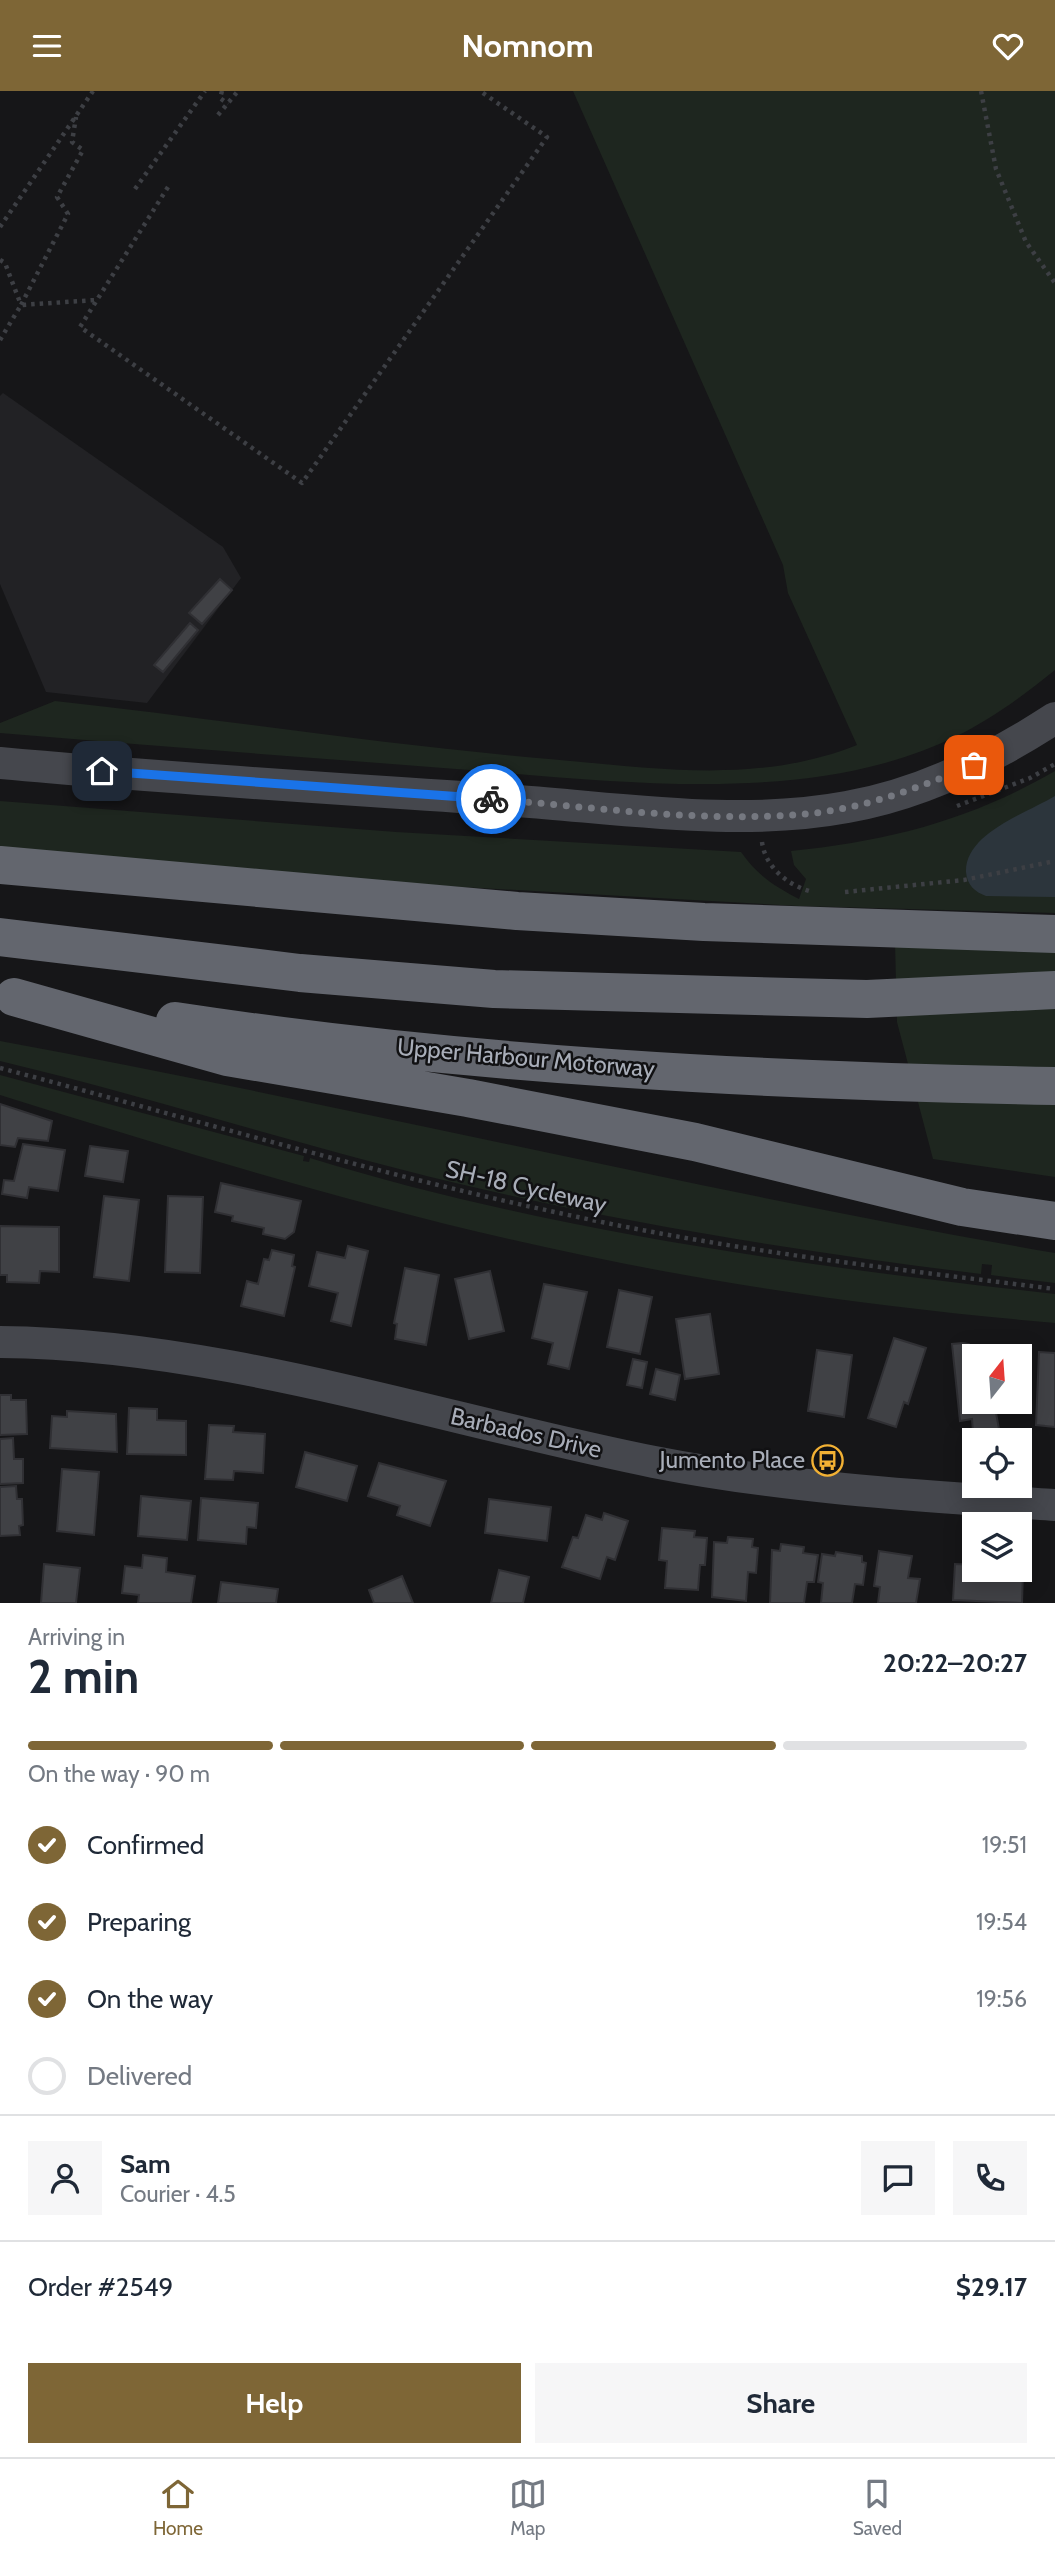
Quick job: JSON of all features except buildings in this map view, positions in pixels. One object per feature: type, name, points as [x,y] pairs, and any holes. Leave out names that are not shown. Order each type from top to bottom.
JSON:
[{"type":"highway","points":[[0,865],[544,912],[847,928],[1055,934]]},
{"type":"highway","points":[[0,937],[287,972],[494,989],[867,999],[1055,990]]},
{"type":"highway","points":[[7,996],[227,1057],[468,1098],[695,1142],[962,1207],[1055,1221]]},
{"type":"highway","name":"Upper Harbour Motorway","points":[[7,996],[217,1028],[548,1062],[887,1083],[1055,1086]]},
{"type":"main road","points":[[0,763],[673,812],[805,814],[850,807],[920,787],[974,765],[1055,718]]},
{"type":"main road","name":"Barbados Drive","points":[[0,1342],[60,1343],[191,1359],[576,1445],[733,1475],[863,1491],[1055,1504]]},
{"type":"path","points":[[0,227],[93,91]]},
{"type":"path","points":[[135,188],[205,91]]},
{"type":"path","points":[[222,91],[220,98],[228,103]]},
{"type":"path","points":[[218,115],[237,91]]},
{"type":"path","points":[[168,187],[80,327],[302,483],[547,137],[480,91]]},
{"type":"path","points":[[981,91],[996,169],[1026,242],[1055,283]]},
{"type":"path","points":[[0,340],[68,214],[57,197],[83,150],[72,142],[76,117]]},
{"type":"path","points":[[0,260],[5,263],[21,305]]},
{"type":"path","points":[[21,305],[97,300]]},
{"type":"path","points":[[760,814],[767,859],[792,884],[817,893]]},
{"type":"path","points":[[835,893],[964,880],[1055,861]]},
{"type":"path","name":"SH-18 Cycleway","points":[[0,1068],[396,1175],[579,1218],[749,1249],[1055,1289]]},
{"type":"shaded area","points":[[573,91],[1055,91],[1055,670],[995,714],[934,747],[885,763],[834,774],[781,781],[672,784],[617,781],[0,733],[0,723],[55,701],[425,747],[666,769],[743,769],[781,765],[857,745],[788,593],[783,565]]},
{"type":"shaded area","points":[[3,393],[223,547],[241,578],[147,703],[46,692],[0,584],[0,396]]},
{"type":"shaded area","points":[[1055,771],[1055,913],[799,906],[392,883],[0,847],[0,801],[396,832],[741,852],[767,879],[799,899],[806,879],[794,865],[791,851],[862,841],[928,826],[992,803]]},
{"type":"shaded area","points":[[1055,796],[1055,897],[986,896],[975,890],[968,881],[966,872],[968,858],[976,846],[986,835],[1014,817]]},
{"type":"shaded area","points":[[895,942],[1055,945],[1055,1177],[933,1159],[897,1022]]},
{"type":"shaded area","points":[[0,1041],[791,1203],[1055,1253],[1055,1283],[991,1275],[992,1265],[982,1264],[981,1274],[732,1238],[486,1190],[364,1160],[122,1092],[0,1061]]},
{"type":"shaded area","points":[[0,1075],[304,1156],[303,1161],[309,1162],[310,1158],[493,1207],[773,1258],[1055,1294],[1055,1323],[877,1304],[758,1287],[640,1267],[508,1239],[289,1182],[0,1095]]},
{"type":"way so far","points":[[491,799],[729,815],[805,814],[850,807],[897,794],[974,765]]},
{"type":"place","name":"Jumento Place","points":[[828,1460]]},
{"type":"route","points":[[102,771],[491,799]]}]
